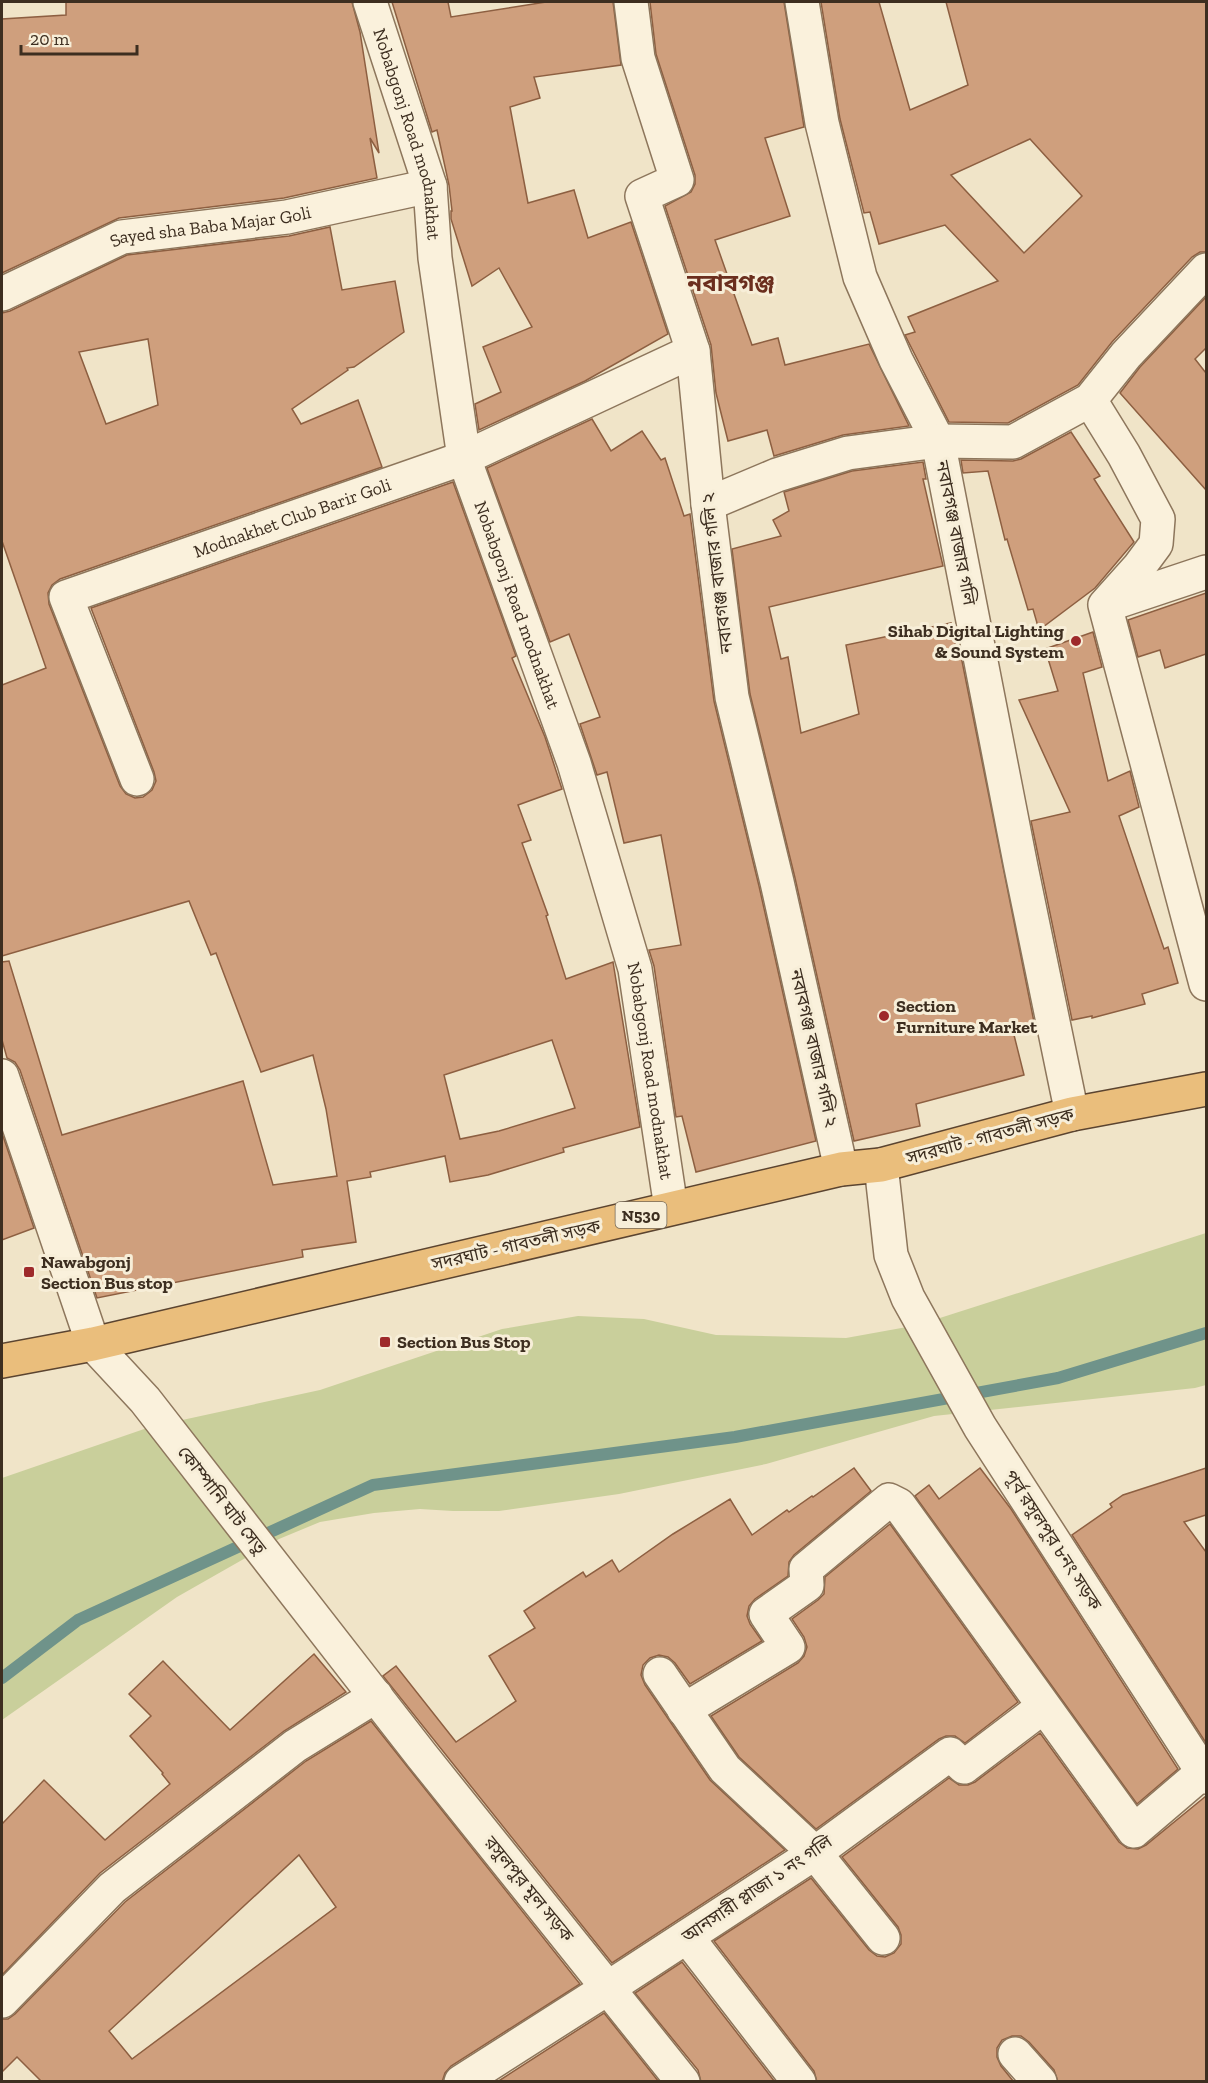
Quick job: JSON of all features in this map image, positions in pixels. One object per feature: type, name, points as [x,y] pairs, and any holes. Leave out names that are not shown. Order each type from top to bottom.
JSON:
[{"type":"highway","name":"সদরঘাট - গাবতলী সড়ক","points":[[2,1361],[93,1344],[841,1169],[881,1165],[1072,1114],[1206,1089]]},
{"type":"street","name":"Nobabgonj Road modnakhat","points":[[370,2],[430,186],[435,258],[464,458],[574,764],[635,969],[671,1208]]},
{"type":"street","name":"নবাবগঞ্জ বাজার গলি ২","points":[[631,2],[638,58],[677,180],[642,196],[693,351],[708,504],[732,698],[777,882],[841,1169]]},
{"type":"street","name":"নবাবগঞ্জ বাজার গলি","points":[[802,2],[822,123],[860,277],[896,360],[938,441],[1072,1114]]},
{"type":"street","name":"Sayed sha Baba Majar Goli","points":[[2,294],[122,237],[287,217],[430,186]]},
{"type":"street","points":[[708,504],[777,476],[848,453],[938,441],[1013,442],[1090,400],[1126,355],[1206,270]]},
{"type":"street","name":"Modnakhet Club Barir Goli","points":[[136,779],[66,597],[464,458],[693,351]]},
{"type":"street","points":[[1090,400],[1124,455],[1158,519],[1155,544],[1139,567],[1105,605]]},
{"type":"street","points":[[1105,605],[1206,572]]},
{"type":"street","points":[[1105,605],[1206,984]]},
{"type":"street","points":[[2,1076],[93,1344]]},
{"type":"street","name":"পূর্ব রসুলপুর ৮নং সড়ক","points":[[881,1165],[891,1255],[908,1298],[980,1427],[1205,1774]]},
{"type":"street","name":"কোম্পানি ঘাট সেতু","points":[[93,1344],[145,1400],[299,1599]]},
{"type":"street","points":[[684,1710],[788,1647],[766,1614],[807,1585],[806,1569],[889,1500],[898,1505],[1134,1831],[1205,1774]]},
{"type":"street","name":"রসুলপুর মূল সড়ক","points":[[299,1599],[682,2082]]},
{"type":"street","points":[[660,1674],[725,1769],[815,1852],[883,1938]]},
{"type":"street","points":[[2,2001],[112,1888],[295,1746],[376,1696]]},
{"type":"street","name":"আনসারী প্লাজা ১ নং গলি","points":[[463,2081],[815,1852],[950,1754],[964,1767],[1043,1707]]},
{"type":"street","points":[[687,1937],[800,2082]]},
{"type":"street","points":[[1015,2054],[1040,2082]]},
{"type":"green space","points":[[1206,1233],[1206,1385],[934,1416],[766,1464],[619,1494],[499,1511],[420,1509],[374,1513],[320,1522],[279,1539],[177,1597],[2,1720],[2,1478],[150,1427],[320,1390],[502,1329],[578,1316],[644,1319],[716,1335],[846,1338],[918,1325]]},
{"type":"building","points":[[66,2],[352,2],[360,32],[379,153],[370,138],[377,178],[284,198],[119,218],[2,273],[2,19],[66,15]]},
{"type":"building","points":[[392,2],[448,2],[451,17],[546,2],[613,2],[621,65],[534,77],[540,98],[510,107],[528,203],[574,190],[588,238],[631,222],[668,334],[585,381],[479,430],[475,404],[501,392],[483,347],[532,327],[499,268],[472,286],[451,219],[449,185],[437,130],[432,132]]},
{"type":"building","points":[[650,2],[784,2],[804,127],[765,138],[790,216],[715,240],[752,345],[778,338],[785,365],[869,344],[909,426],[843,435],[774,456],[767,430],[728,441],[716,393],[711,345],[665,206],[691,192],[695,184],[695,175],[656,54]]},
{"type":"building","points":[[821,2],[879,2],[910,110],[968,85],[946,2],[1206,2],[1206,252],[1200,252],[1192,257],[1112,342],[1078,385],[1008,423],[949,422],[905,335],[915,332],[908,317],[998,281],[945,225],[879,244],[870,212],[864,213],[840,119]],"holes":[[[1030,139],[1082,196],[1024,253],[951,175]]]},
{"type":"building","points":[[330,227],[342,290],[395,281],[404,332],[354,367],[347,368],[348,370],[292,409],[301,424],[358,400],[382,467],[60,579],[52,585],[48,593],[49,604],[120,786],[126,794],[135,798],[143,797],[152,790],[156,781],[91,608],[453,482],[516,656],[512,658],[545,737],[562,789],[518,805],[531,840],[522,843],[548,915],[546,916],[566,979],[613,962],[640,1127],[563,1148],[564,1152],[488,1175],[450,1182],[445,1156],[370,1172],[371,1177],[347,1181],[356,1242],[302,1250],[303,1257],[97,1298],[20,1070],[15,1062],[7,1058],[2,1040],[2,962],[9,961],[62,1135],[243,1081],[273,1185],[337,1176],[326,1109],[313,1055],[261,1072],[216,953],[211,955],[189,901],[2,956],[2,685],[46,668],[2,541],[2,313],[127,255],[289,236]],"holes":[[[148,339],[158,405],[106,424],[79,352]],[[552,1040],[575,1108],[499,1131],[460,1139],[444,1075]]]},
{"type":"building","points":[[1206,297],[1206,348],[1195,359],[1206,373],[1206,490],[1120,393],[1140,367]]},
{"type":"building","points":[[592,419],[611,451],[642,431],[661,460],[665,458],[684,516],[690,514],[714,701],[759,886],[816,1141],[696,1172],[682,1116],[676,1117],[654,966],[649,950],[681,945],[661,835],[624,843],[607,772],[597,775],[580,724],[600,717],[569,634],[550,642],[487,468]]},
{"type":"building","points":[[1071,432],[1100,476],[1094,479],[1134,542],[1095,588],[1039,630],[1033,609],[1028,610],[1007,539],[1005,540],[988,471],[963,473],[961,460],[1013,461],[1021,459]]},
{"type":"building","points":[[923,462],[926,479],[923,479],[943,566],[769,607],[781,659],[788,657],[801,733],[859,714],[846,645],[951,623],[958,657],[961,656],[1035,1027],[1013,1031],[1024,1075],[916,1104],[920,1126],[854,1141],[795,878],[750,694],[732,549],[781,536],[773,520],[789,511],[784,492],[852,471]]},
{"type":"building","points":[[1206,593],[1206,654],[1165,668],[1160,650],[1138,657],[1128,620]]},
{"type":"building","points":[[1093,632],[1102,667],[1083,673],[1108,781],[1130,771],[1139,807],[1119,816],[1164,949],[1168,947],[1178,983],[1142,994],[1145,1004],[1092,1018],[1092,1016],[1072,1020],[1031,821],[1070,812],[1019,700],[1058,691],[1045,649]]},
{"type":"building","points":[[2,1133],[34,1228],[2,1240]]},
{"type":"building","points":[[854,1468],[871,1491],[794,1555],[789,1562],[788,1576],[755,1599],[749,1606],[747,1616],[762,1641],[690,1684],[675,1663],[668,1657],[659,1655],[650,1658],[643,1665],[641,1675],[645,1685],[710,1780],[785,1850],[612,1963],[383,1676],[396,1666],[456,1742],[516,1701],[489,1656],[535,1628],[524,1611],[583,1572],[586,1577],[612,1560],[619,1572],[673,1534],[730,1499],[752,1535]]},
{"type":"building","points":[[980,1468],[1011,1509],[1178,1769],[1137,1804],[915,1496],[929,1485],[939,1499]]},
{"type":"building","points":[[1206,1468],[1206,1515],[1184,1522],[1206,1552],[1206,1743],[1072,1535],[1112,1507],[1110,1504],[1123,1495]]},
{"type":"building","points":[[890,1524],[1018,1702],[965,1743],[955,1736],[939,1739],[816,1829],[739,1757],[711,1716],[798,1663],[807,1647],[804,1637],[792,1619],[824,1594],[825,1577]]},
{"type":"building","points":[[314,1654],[346,1692],[284,1731],[100,1873],[2,1975],[2,1824],[44,1780],[105,1840],[170,1784],[130,1736],[151,1716],[129,1694],[163,1661],[230,1730]]},
{"type":"building","points":[[371,1721],[580,1984],[451,2066],[442,2082],[42,2082],[17,2057],[2,2072],[2,2019],[8,2019],[15,2014],[125,1902],[306,1761]],"holes":[[[299,1855],[336,1907],[132,2059],[109,2031]]]},
{"type":"building","points":[[1040,1733],[1119,1842],[1127,1848],[1138,1849],[1146,1845],[1206,1796],[1206,2082],[1058,2082],[1054,2070],[1029,2042],[1021,2036],[1012,2036],[1002,2040],[997,2048],[997,2057],[1014,2082],[817,2082],[814,2071],[714,1941],[811,1878],[869,1950],[877,1956],[885,1957],[894,1953],[901,1944],[898,1927],[842,1857],[949,1778],[959,1785],[975,1782]]},
{"type":"building","points":[[682,1962],[775,2082],[701,2082],[698,2070],[635,1993]]},
{"type":"building","points":[[604,2013],[659,2082],[497,2082]]},
{"type":"waterway","points":[[2,1678],[78,1620],[373,1485],[735,1437],[1058,1378],[1206,1333]]},
{"type":"place","name":"Sihab Digital Lighting & Sound System","points":[[1076,641]]},
{"type":"place","name":"Section Furniture Market","points":[[884,1016]]},
{"type":"place","name":"Nawabgonj Section Bus stop","points":[[29,1272]]},
{"type":"place","name":"Section Bus Stop","points":[[385,1342]]},
{"type":"district","name":"নবাবগঞ্জ","points":[[731,282]]}]
